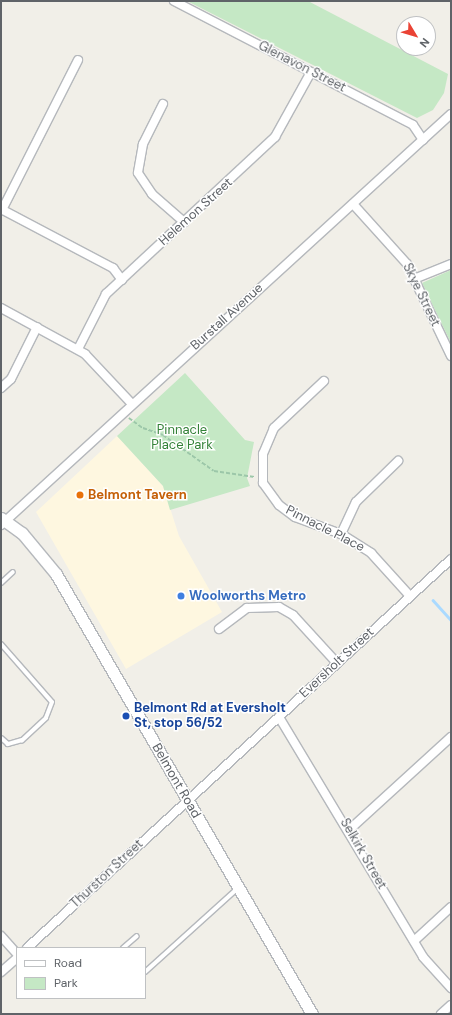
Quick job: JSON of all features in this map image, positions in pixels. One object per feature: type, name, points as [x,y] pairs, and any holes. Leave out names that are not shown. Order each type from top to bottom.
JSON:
[{"type":"main road","name":"Belmont Road","points":[[2,521],[40,551],[56,574],[312,1014]]},
{"type":"street","name":"Glenavon Street","points":[[174,1],[413,125],[423,140]]},
{"type":"street","points":[[78,60],[2,210],[113,268],[122,280]]},
{"type":"street","name":"Helemon Street","points":[[78,349],[106,294],[275,137],[311,72]]},
{"type":"street","points":[[163,104],[143,144],[138,173],[152,194],[184,222]]},
{"type":"street","name":"Burstall Avenue","points":[[2,521],[451,114]]},
{"type":"street","name":"Skye Street","points":[[352,204],[397,251],[414,279],[451,356]]},
{"type":"street","points":[[414,279],[451,264]]},
{"type":"street","points":[[1,308],[78,349],[131,403]]},
{"type":"street","points":[[1,388],[11,379],[37,327]]},
{"type":"street","name":"Pinnacle Place","points":[[324,381],[274,428],[263,454],[262,478],[268,494],[278,505],[295,517],[341,534],[371,553],[410,596]]},
{"type":"street","points":[[341,534],[356,502],[398,461]]},
{"type":"street","name":"Eversholt Street","points":[[187,800],[451,559]]},
{"type":"street","points":[[219,630],[247,608],[263,604],[279,607],[293,615],[337,663]]},
{"type":"street","name":"Selkirk Street","points":[[279,716],[349,830],[414,941],[451,988]]},
{"type":"street","points":[[349,830],[451,737]]},
{"type":"street","name":"Thurston Street","points":[[28,947],[187,800]]},
{"type":"street","points":[[414,941],[451,907]]},
{"type":"street","points":[[1,936],[16,953]]},
{"type":"street","points":[[1,972],[16,959]]},
{"type":"street","points":[[442,1014],[451,1005]]},
{"type":"lane","points":[[1,583],[13,572]]},
{"type":"lane","points":[[1,644],[52,702],[46,718],[22,740],[8,744],[1,738]]},
{"type":"lane","points":[[146,971],[239,888]]},
{"type":"lane","points":[[125,947],[137,936]]},
{"type":"path","points":[[129,417],[143,428],[163,435],[214,471],[262,478]]},
{"type":"shaded area","points":[[117,436],[163,486],[179,536],[222,612],[126,669],[36,512]]},
{"type":"green space","points":[[187,1],[308,1],[396,47],[396,56],[413,56],[448,74],[444,93],[433,110],[417,118]]},
{"type":"green space","points":[[451,270],[451,340],[450,341],[422,283]]},
{"type":"green space","name":"Pinnacle Place Park","points":[[185,373],[245,440],[254,442],[247,478],[250,486],[170,510],[163,486],[117,436]]},
{"type":"waterway","points":[[433,600],[451,620]]},
{"type":"place","name":"Belmont Tavern","points":[[80,495]]},
{"type":"place","name":"Woolworths Metro","points":[[181,596]]},
{"type":"place","name":"Belmont Rd at Eversholt St, stop 56/52","points":[[126,716]]}]
